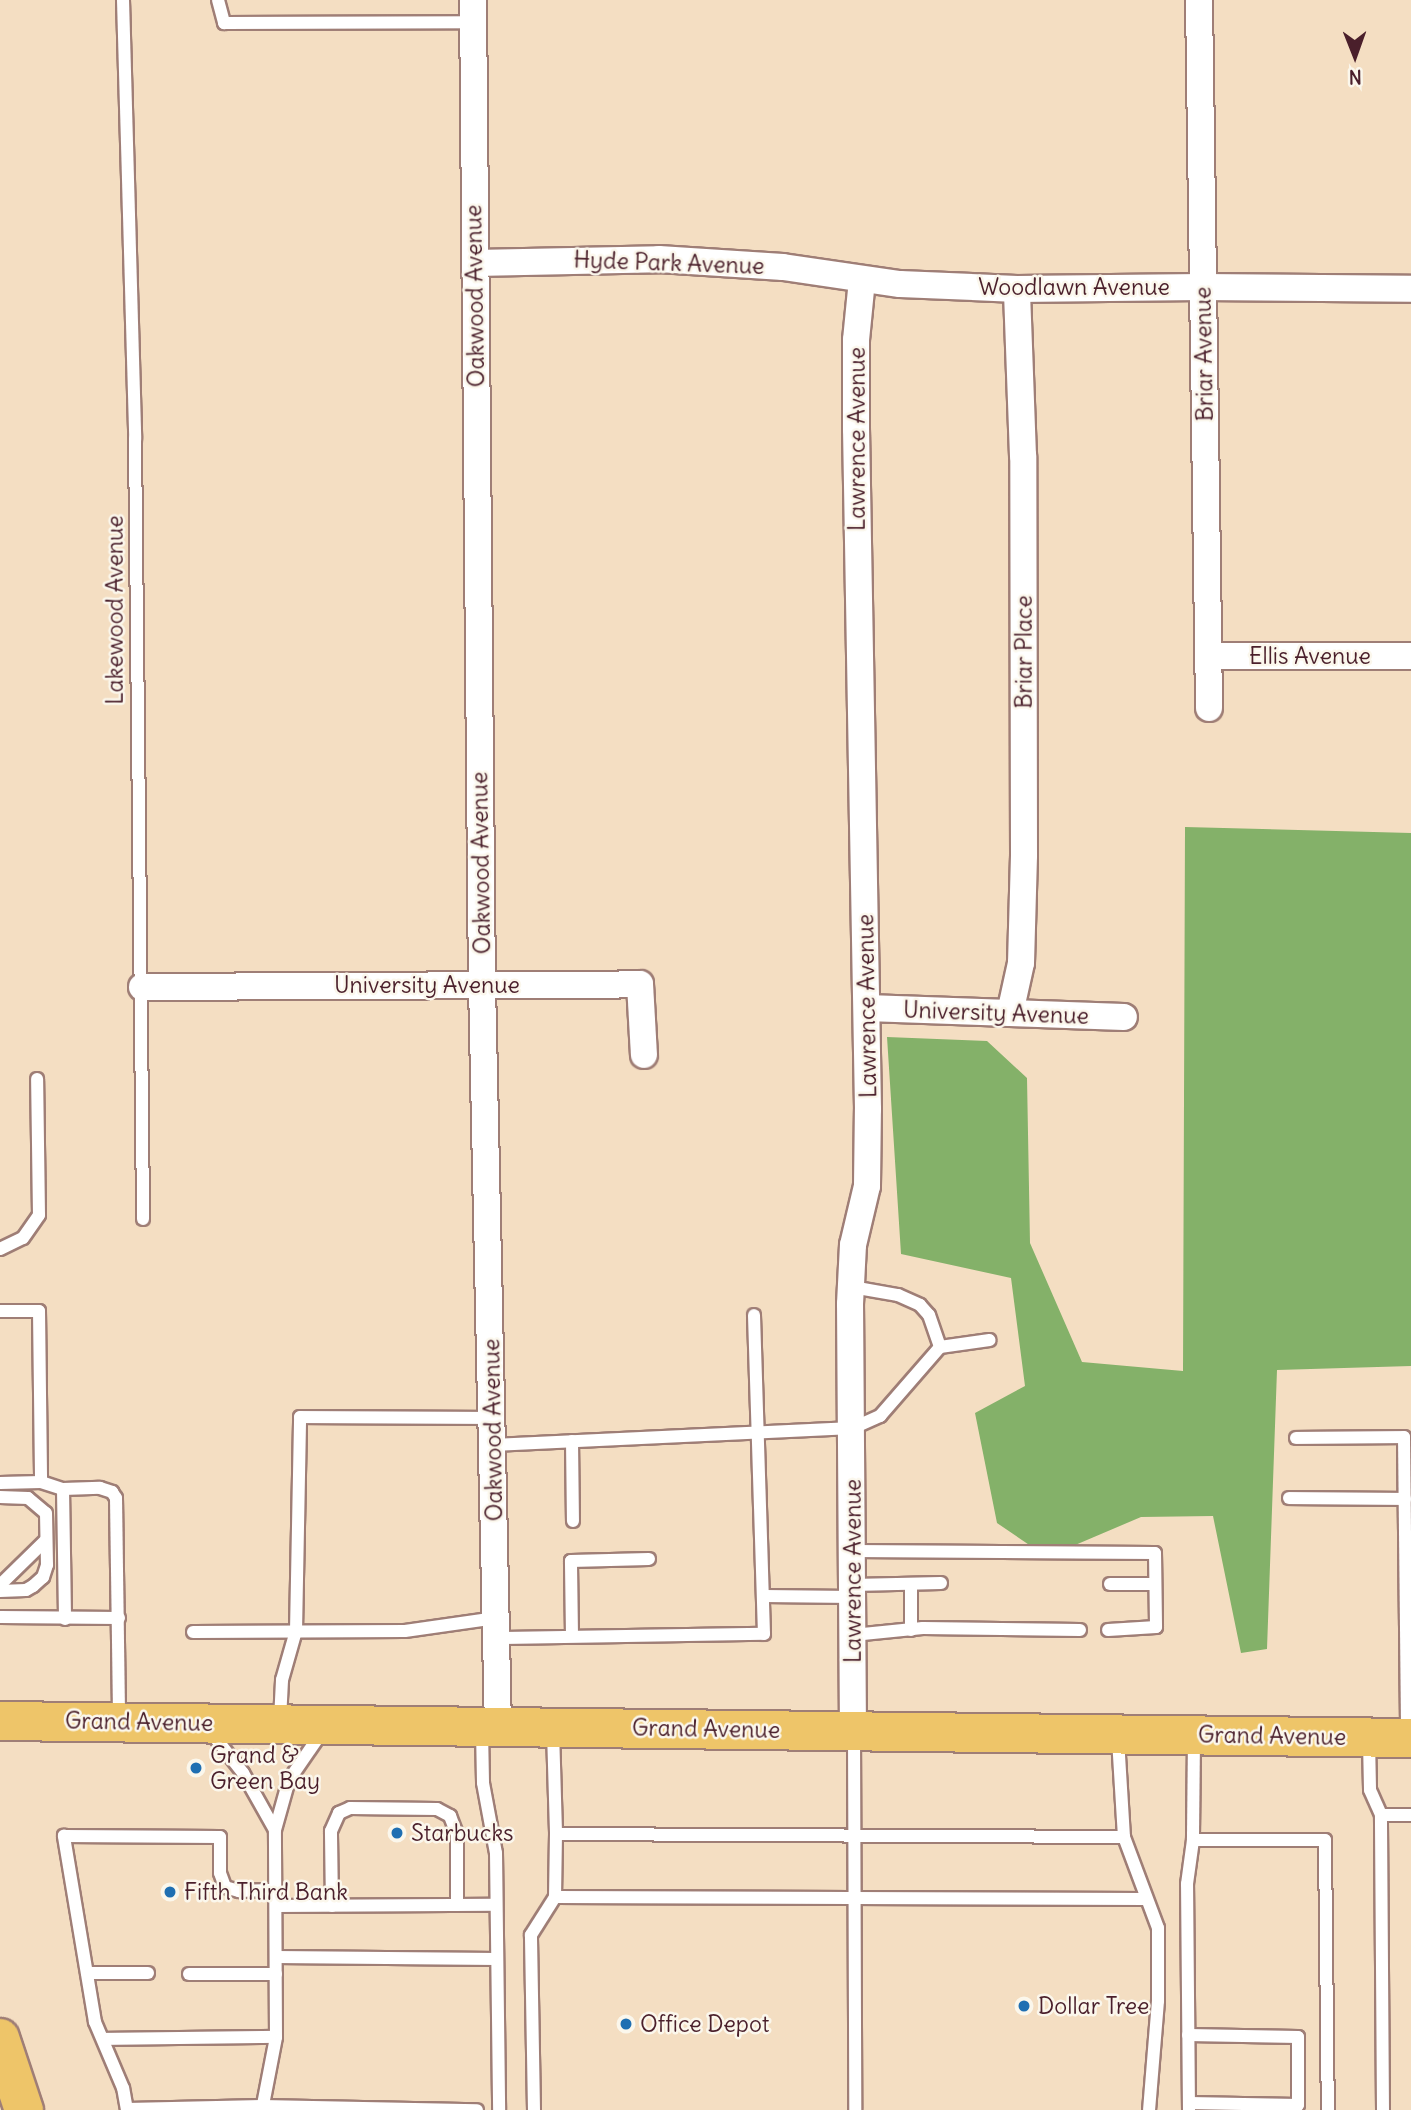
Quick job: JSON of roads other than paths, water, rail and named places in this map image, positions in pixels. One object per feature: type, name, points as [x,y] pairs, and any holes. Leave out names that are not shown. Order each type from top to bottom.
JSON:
[{"type":"main road","name":"Grand Avenue","points":[[0,1721],[1409,1738]]},
{"type":"main road","points":[[4,2061],[24,2110]]},
{"type":"street","name":"Briar Avenue","points":[[1199,0],[1209,708]]},
{"type":"street","name":"Oakwood Avenue","points":[[473,11],[482,984],[496,1628],[490,1727]]},
{"type":"street","name":"Hyde Park Avenue","points":[[475,263],[659,259],[783,267],[862,280]]},
{"type":"street","name":"Woodlawn Avenue","points":[[862,280],[1017,289],[1411,289]]},
{"type":"street","name":"Lawrence Avenue","points":[[853,1731],[853,1245],[867,1186],[867,1008],[856,429],[856,341],[862,280]]},
{"type":"street","name":"Briar Place","points":[[1010,1013],[1021,963],[1024,855],[1023,456],[1017,289]]},
{"type":"street","name":"Ellis Avenue","points":[[1209,656],[1411,656]]},
{"type":"street","name":"University Avenue","points":[[142,987],[640,984],[644,1055]]},
{"type":"street","name":"University Avenue","points":[[867,1008],[1124,1017]]},
{"type":"lane","name":"Lakewood Avenue","points":[[123,0],[135,438],[137,880],[142,987],[143,1219]]},
{"type":"lane","points":[[218,0],[224,23],[473,11]]},
{"type":"lane","points":[[0,1249],[23,1238],[39,1215],[37,1079]]},
{"type":"lane","points":[[852,1287],[898,1295],[920,1305],[929,1315],[940,1347]]},
{"type":"lane","points":[[0,1311],[39,1311],[41,1482]]},
{"type":"lane","points":[[193,1632],[496,1628],[572,1636],[764,1634],[754,1315]]},
{"type":"lane","points":[[494,1444],[853,1428],[880,1416],[940,1347],[990,1340]]},
{"type":"lane","points":[[280,1724],[282,1680],[296,1631],[300,1417],[493,1418]]},
{"type":"lane","points":[[1296,1438],[1404,1437],[1409,1738]]},
{"type":"lane","points":[[572,1441],[573,1521]]},
{"type":"lane","points":[[0,1483],[41,1482],[63,1489],[100,1488],[116,1498],[119,1722]]},
{"type":"lane","points":[[63,1489],[65,1619]]},
{"type":"lane","points":[[0,1497],[28,1499],[46,1513],[47,1565],[43,1577],[26,1590],[0,1591]]},
{"type":"lane","points":[[1289,1498],[1405,1499]]},
{"type":"lane","points":[[0,1585],[46,1540]]},
{"type":"lane","points":[[853,1551],[1155,1553],[1156,1627],[1108,1630]]},
{"type":"lane","points":[[572,1636],[571,1561],[649,1559]]},
{"type":"lane","points":[[764,1596],[941,1583]]},
{"type":"lane","points":[[911,1584],[911,1630]]},
{"type":"lane","points":[[1110,1584],[1155,1584]]},
{"type":"lane","points":[[0,1617],[119,1618]]},
{"type":"lane","points":[[853,1635],[911,1630],[1080,1630]]},
{"type":"lane","points":[[203,1723],[243,1773],[275,1830]]},
{"type":"lane","points":[[262,2108],[276,2037],[275,1830],[289,1780],[327,1724]]},
{"type":"lane","points":[[490,1727],[483,1783],[496,1853],[499,2110]]},
{"type":"lane","points":[[534,2110],[531,1935],[555,1897],[553,1727]]},
{"type":"lane","points":[[853,1731],[855,2110]]},
{"type":"lane","points":[[1118,1735],[1124,1837],[1158,1928],[1158,2000],[1149,2110]]},
{"type":"lane","points":[[1188,2035],[1298,2037],[1298,2105],[1189,2106],[1188,2035],[1186,1884],[1193,1840],[1194,1735]]},
{"type":"lane","points":[[1369,1738],[1370,1790],[1381,1815],[1383,2110]]},
{"type":"lane","points":[[332,1906],[331,1831],[340,1813],[350,1808],[437,1809],[450,1816],[457,1834],[457,1905]]},
{"type":"lane","points":[[1381,1815],[1411,1815]]},
{"type":"lane","points":[[556,1834],[1124,1837]]},
{"type":"lane","points":[[276,1890],[239,1891],[225,1887],[220,1873],[220,1837],[64,1836],[95,2022],[123,2088],[127,2109],[477,2110]]},
{"type":"lane","points":[[1193,1840],[1325,1840],[1328,2110]]},
{"type":"lane","points":[[555,1897],[1146,1899]]},
{"type":"lane","points":[[276,1906],[496,1905]]},
{"type":"lane","points":[[276,1957],[498,1959]]},
{"type":"lane","points":[[87,1973],[148,1973]]},
{"type":"lane","points":[[189,1974],[276,1974]]},
{"type":"lane","points":[[103,2039],[276,2037]]},
{"type":"place","name":"Grand & Green Bay","points":[[196,1768]]},
{"type":"place","name":"Starbucks","points":[[397,1833]]},
{"type":"place","name":"Fifth Third Bank","points":[[170,1892]]},
{"type":"place","name":"Dollar Tree","points":[[1024,2006]]},
{"type":"place","name":"Office Depot","points":[[626,2024]]}]
